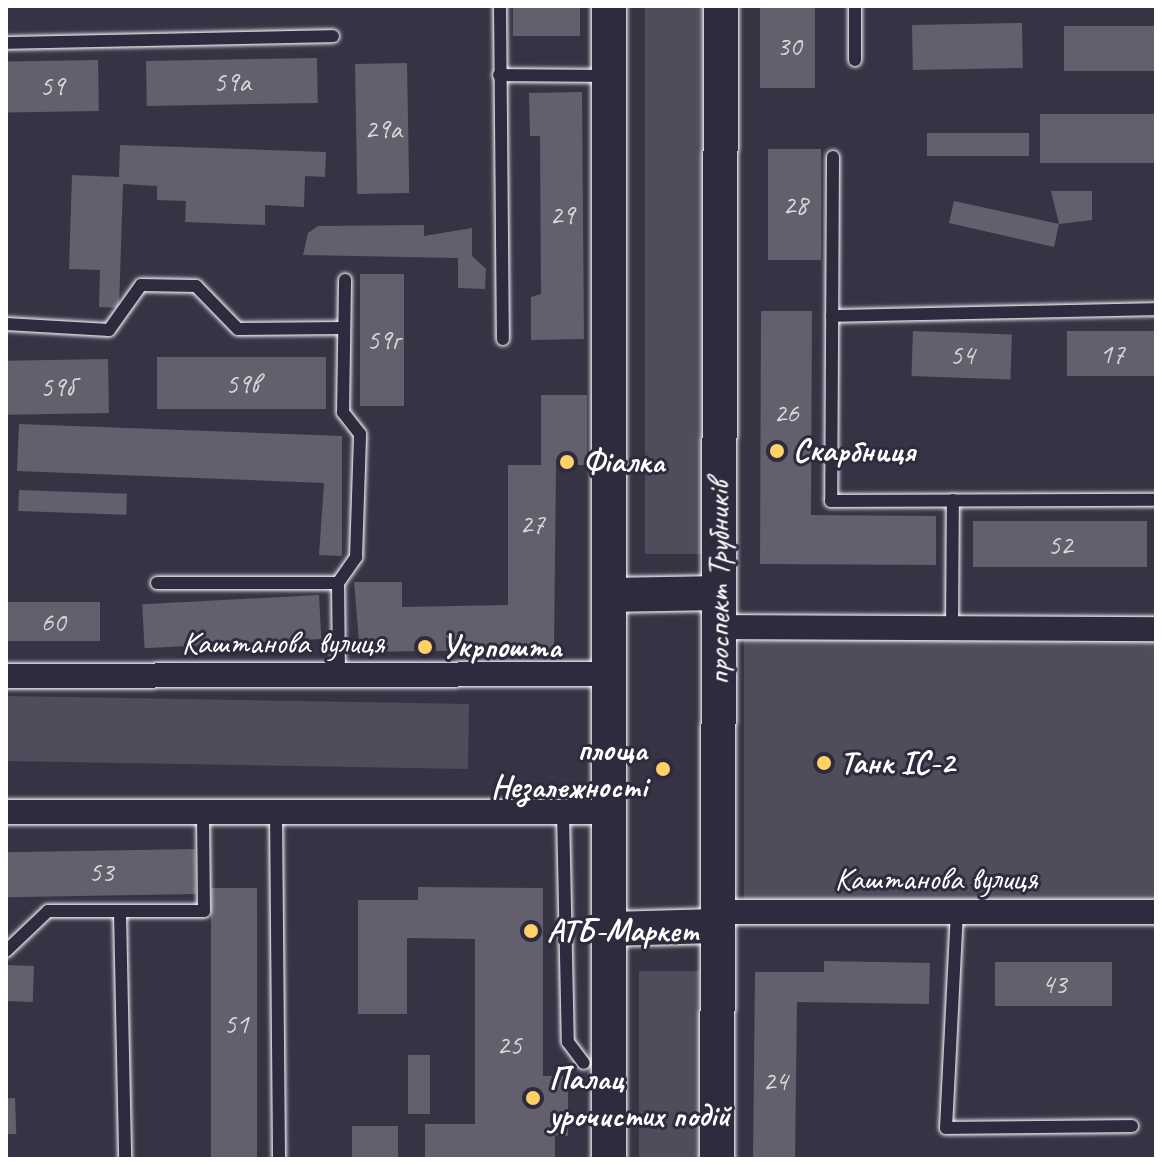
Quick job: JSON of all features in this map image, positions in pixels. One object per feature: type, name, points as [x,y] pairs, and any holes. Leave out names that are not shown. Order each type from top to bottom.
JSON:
[{"type":"main road","points":[[609,6],[609,1159]]},
{"type":"main road","name":"проспект Трубників","points":[[717,1159],[721,6]]},
{"type":"main road","points":[[609,595],[719,610]]},
{"type":"main road","points":[[609,929],[716,919]]},
{"type":"street","points":[[719,610],[952,628],[1156,629]]},
{"type":"street","name":"Каштанова вулиця","points":[[6,676],[609,674]]},
{"type":"street","points":[[6,812],[609,812]]},
{"type":"street","name":"Каштанова вулиця","points":[[716,919],[957,911],[1156,912]]},
{"type":"lane","points":[[500,6],[503,339]]},
{"type":"lane","points":[[855,6],[855,60]]},
{"type":"lane","points":[[6,43],[333,36]]},
{"type":"lane","points":[[499,75],[609,76]]},
{"type":"lane","points":[[833,157],[831,501],[1156,500]]},
{"type":"lane","points":[[339,675],[338,583],[356,557],[360,434],[343,412],[345,280]]},
{"type":"lane","points":[[6,324],[109,330],[141,285],[196,286],[238,329],[344,328]]},
{"type":"lane","points":[[832,316],[1156,309]]},
{"type":"lane","points":[[952,628],[953,500]]},
{"type":"lane","points":[[157,583],[338,583]]},
{"type":"lane","points":[[6,951],[48,911],[204,911],[203,812]]},
{"type":"lane","points":[[276,812],[279,1159]]},
{"type":"lane","points":[[563,812],[568,1042],[584,1063]]},
{"type":"lane","points":[[957,911],[946,1128],[1132,1126]]},
{"type":"lane","points":[[120,912],[125,1159]]},
{"type":"shaded area","points":[[645,6],[706,6],[706,554],[645,554]]},
{"type":"shaded area","points":[[744,640],[1156,640],[1156,899],[744,899]]},
{"type":"shaded area","points":[[6,696],[469,704],[468,769],[6,761]]},
{"type":"shaded area","points":[[639,971],[700,971],[700,1159],[639,1159]]},
{"type":"building","points":[[513,6],[580,6],[580,36],[513,36]]},
{"type":"building","points":[[760,6],[815,6],[815,88],[760,88]]},
{"type":"building","points":[[1022,23],[1023,68],[913,70],[912,25]]},
{"type":"building","points":[[1064,26],[1156,26],[1156,71],[1064,71]]},
{"type":"building","points":[[317,58],[318,103],[147,106],[146,61]]},
{"type":"building","points":[[98,60],[99,111],[7,113],[6,62]]},
{"type":"building","points":[[407,63],[409,193],[357,194],[355,64]]},
{"type":"building","points":[[582,92],[584,339],[531,340],[531,297],[541,294],[540,136],[530,136],[529,93]]},
{"type":"building","points":[[1040,114],[1156,114],[1156,163],[1040,163]]},
{"type":"building","points":[[927,133],[1029,133],[1029,156],[927,156]]},
{"type":"building","points":[[120,145],[326,152],[325,177],[305,176],[304,207],[265,205],[265,225],[185,222],[186,201],[157,200],[157,186],[123,184],[119,308],[99,307],[100,270],[69,269],[72,175],[119,177]]},
{"type":"building","points":[[768,149],[821,149],[821,260],[768,260]]},
{"type":"building","points":[[1051,191],[1092,191],[1092,220],[1059,224]]},
{"type":"building","points":[[954,201],[1059,224],[1054,247],[949,223]]},
{"type":"building","points":[[424,225],[424,236],[472,228],[472,256],[486,269],[485,289],[458,288],[458,258],[303,255],[308,233],[318,226]]},
{"type":"building","points":[[360,274],[404,274],[404,406],[360,406]]},
{"type":"building","points":[[761,311],[812,311],[811,515],[936,516],[936,565],[760,564]]},
{"type":"building","points":[[913,331],[1012,334],[1010,379],[911,376]]},
{"type":"building","points":[[1067,331],[1156,331],[1156,376],[1067,376]]},
{"type":"building","points":[[157,357],[326,357],[326,409],[157,409]]},
{"type":"building","points":[[108,359],[109,413],[7,415],[6,361]]},
{"type":"building","points":[[541,395],[587,395],[587,465],[556,465],[554,649],[360,652],[354,582],[402,582],[402,607],[508,605],[508,465],[541,465]]},
{"type":"building","points":[[19,424],[342,436],[342,556],[319,555],[324,483],[17,471]]},
{"type":"building","points":[[19,490],[127,494],[126,515],[18,511]]},
{"type":"building","points":[[973,521],[1147,521],[1147,567],[973,567]]},
{"type":"building","points":[[319,595],[321,639],[145,648],[142,604]]},
{"type":"building","points":[[6,602],[100,602],[100,641],[6,641]]},
{"type":"building","points":[[195,849],[196,894],[7,897],[6,852]]},
{"type":"building","points":[[418,887],[543,888],[543,1076],[568,1076],[568,1136],[555,1135],[555,1159],[425,1159],[425,1124],[475,1124],[475,939],[407,938],[407,1014],[358,1014],[358,900],[418,900]]},
{"type":"building","points":[[211,888],[257,888],[257,1159],[211,1159]]},
{"type":"building","points":[[824,961],[930,963],[929,1004],[797,1002],[795,1159],[753,1159],[755,972],[824,972]]},
{"type":"building","points":[[995,962],[1112,962],[1112,1006],[995,1006]]},
{"type":"building","points":[[6,965],[34,966],[33,1002],[6,1001]]},
{"type":"building","points":[[408,1055],[430,1055],[430,1114],[408,1114]]},
{"type":"building","points":[[6,1098],[15,1098],[16,1134],[7,1134]]},
{"type":"building","points":[[352,1126],[398,1126],[398,1159],[352,1159]]},
{"type":"place","name":"Скарбниця","points":[[777,451]]},
{"type":"place","name":"Фіалка","points":[[567,462]]},
{"type":"place","name":"Укрпошта","points":[[425,647]]},
{"type":"place","name":"Танк ІС-2","points":[[824,763]]},
{"type":"place","name":"площа Незалежності","points":[[663,769]]},
{"type":"place","name":"АТБ-Маркет","points":[[531,931]]},
{"type":"place","name":"Палац урочистих подій","points":[[533,1098]]}]
